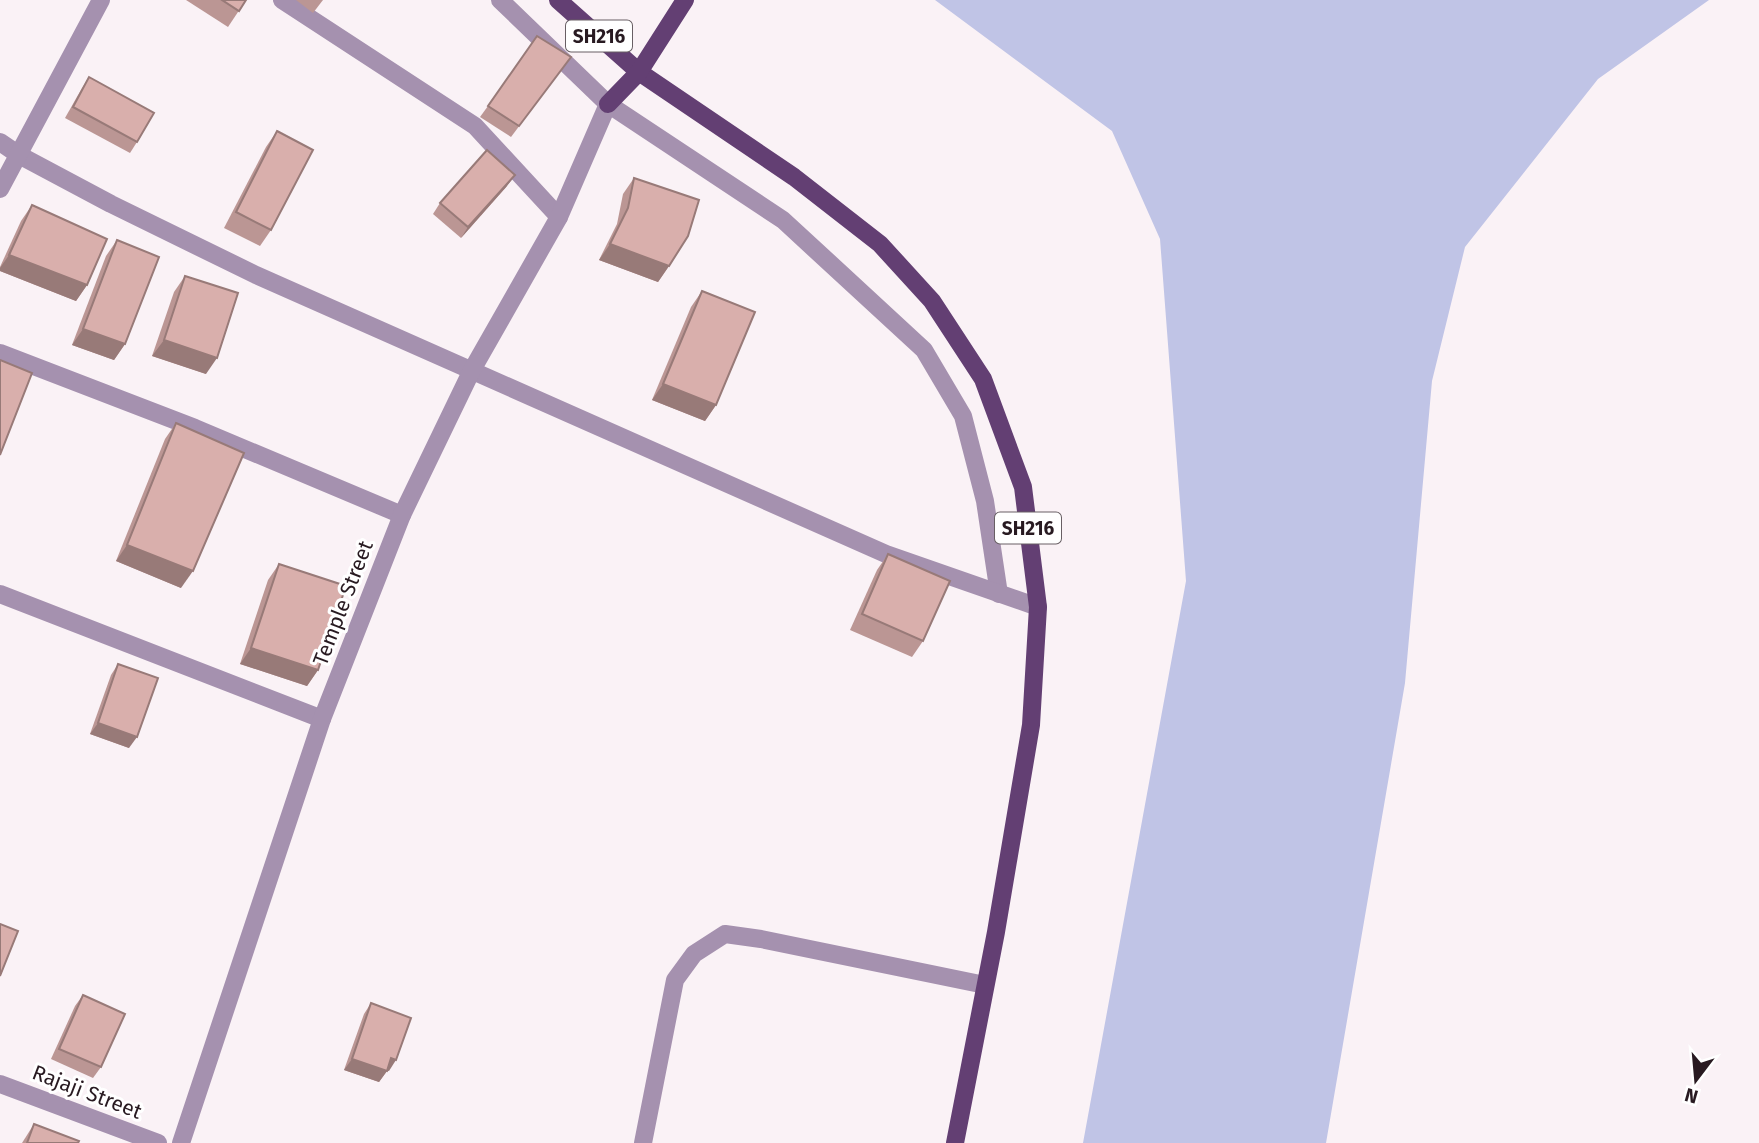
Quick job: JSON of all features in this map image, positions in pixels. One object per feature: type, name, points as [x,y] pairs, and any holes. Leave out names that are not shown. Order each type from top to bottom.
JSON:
[{"type":"main road","name":"SH216","points":[[558,0],[639,72],[794,177],[880,244],[932,301],[983,379],[1023,487],[1038,607],[1031,725],[955,1143]]},
{"type":"main road","name":"SH216","points":[[639,72],[682,4]]},
{"type":"main road","points":[[608,104],[639,72]]},
{"type":"street","points":[[0,188],[101,0]]},
{"type":"street","points":[[282,0],[475,126],[559,217]]},
{"type":"street","points":[[500,0],[608,104],[783,220],[924,350],[964,416],[985,501],[999,594]]},
{"type":"street","name":"Temple Street","points":[[181,1143],[322,719],[402,516],[472,370],[559,217],[608,104]]},
{"type":"street","points":[[0,142],[111,204],[256,275],[886,554],[1038,607]]},
{"type":"street","points":[[0,353],[195,428],[402,516]]},
{"type":"street","points":[[0,594],[322,719]]},
{"type":"street","points":[[643,1143],[675,980],[694,954],[725,934],[985,985]]},
{"type":"street","name":"Rajaji Street","points":[[0,1084],[158,1143]]},
{"type":"water","points":[[935,0],[1709,0],[1598,79],[1465,247],[1432,381],[1405,683],[1326,1143],[1083,1143],[1186,581],[1160,239],[1112,131]]},
{"type":"building","points":[[222,0],[246,0],[239,11]]},
{"type":"building","points":[[537,36],[571,57],[519,126],[488,106]]},
{"type":"building","points":[[89,77],[154,113],[137,142],[73,107]]},
{"type":"building","points":[[277,131],[313,150],[271,230],[236,212]]},
{"type":"building","points":[[487,150],[515,175],[468,227],[440,203]]},
{"type":"building","points":[[634,178],[699,200],[688,236],[669,266],[610,244],[628,208]]},
{"type":"building","points":[[32,205],[107,239],[87,285],[9,255]]},
{"type":"building","points":[[117,240],[159,257],[125,344],[83,329]]},
{"type":"building","points":[[185,276],[238,293],[217,358],[164,340]]},
{"type":"building","points":[[702,291],[755,312],[716,405],[663,384]]},
{"type":"building","points":[[0,360],[32,373],[0,455]]},
{"type":"building","points":[[176,423],[244,453],[193,571],[127,545]]},
{"type":"building","points":[[888,554],[950,581],[923,641],[862,614]]},
{"type":"building","points":[[279,564],[346,586],[318,670],[251,648]]},
{"type":"building","points":[[118,664],[158,678],[137,737],[98,723]]},
{"type":"building","points":[[0,924],[18,931],[0,976]]},
{"type":"building","points":[[83,995],[125,1014],[101,1067],[59,1049]]},
{"type":"building","points":[[371,1003],[411,1018],[396,1060],[391,1058],[387,1071],[352,1059]]},
{"type":"building","points":[[34,1124],[79,1141],[27,1143]]}]
